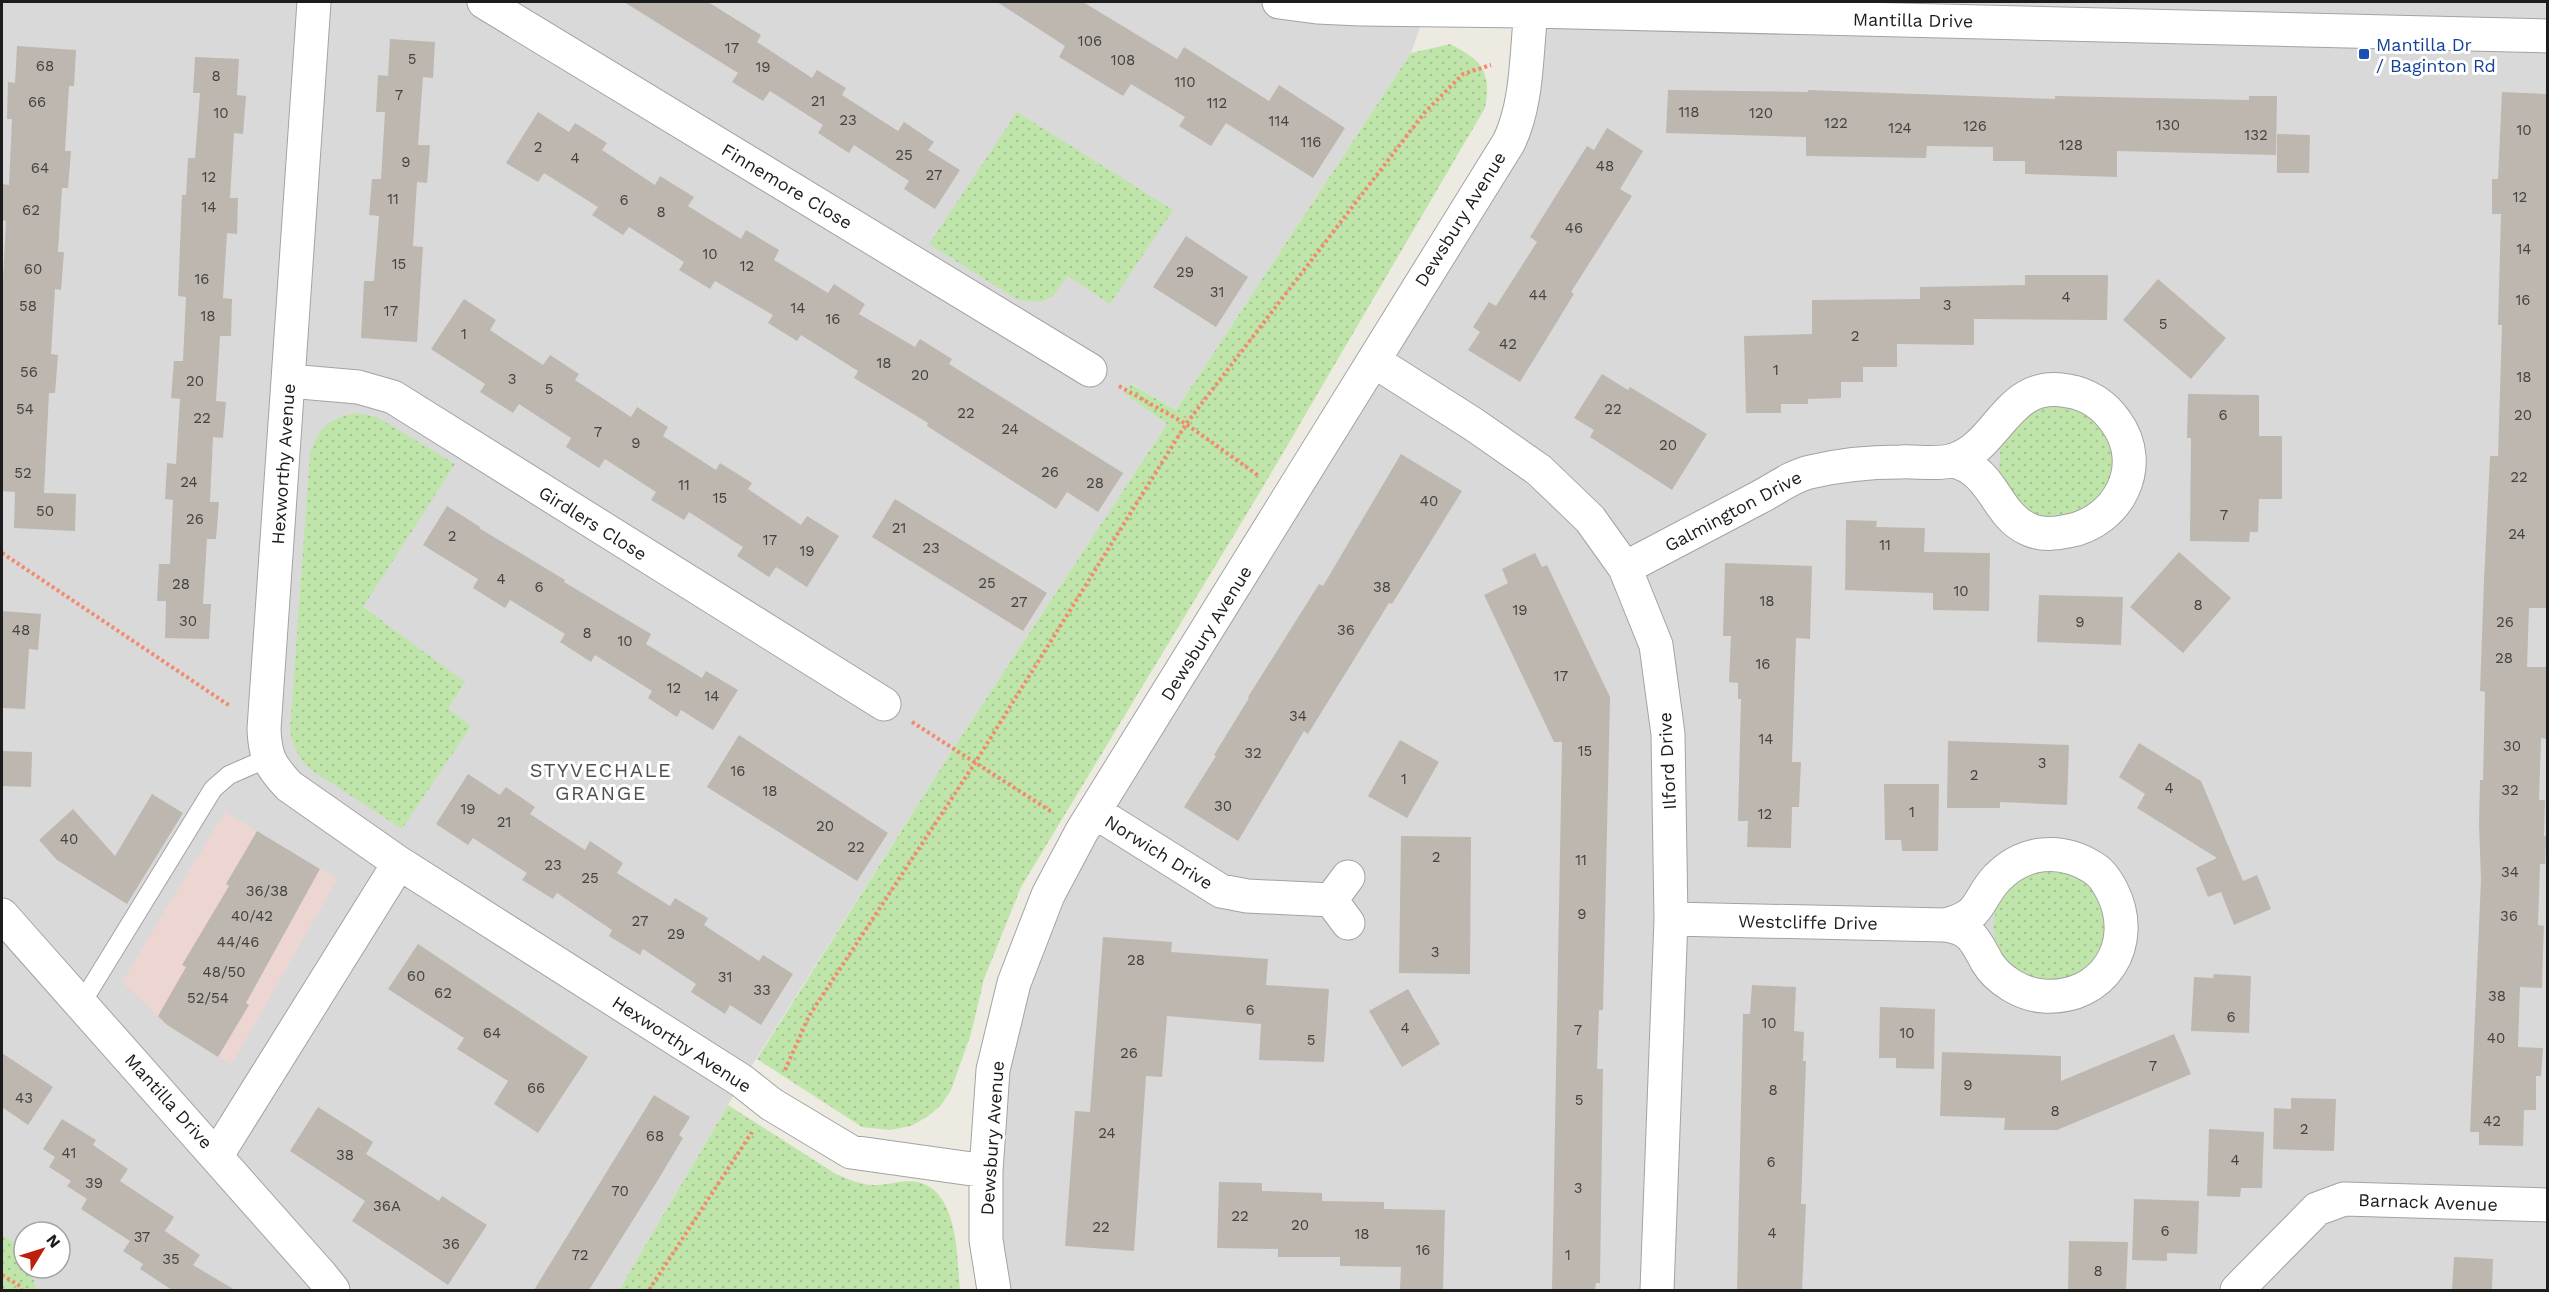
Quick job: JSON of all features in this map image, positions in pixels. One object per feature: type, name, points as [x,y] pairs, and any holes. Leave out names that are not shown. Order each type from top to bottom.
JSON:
[{"type":"street","name":"Hexworthy Avenue","points":[[314,2],[307,77],[266,744],[277,773],[289,786],[399,863],[742,1081],[771,1104],[851,1152],[986,1171]]},
{"type":"street","name":"Finnemore Close","points":[[484,2],[1090,370]]},
{"type":"street","name":"Mantilla Drive","points":[[1279,2],[1309,7],[1361,9],[1530,10],[2547,36]]},
{"type":"street","name":"Dewsbury Avenue","points":[[994,1290],[986,1240],[986,1171],[993,1070],[1014,983],[1048,895],[1089,821],[1509,142],[1517,125],[1522,104],[1530,10]]},
{"type":"street","name":"Ilford Drive","points":[[1374,361],[1473,424],[1539,470],[1590,519],[1625,568],[1656,645],[1668,734],[1671,919],[1657,1290]]},
{"type":"street","name":"Girdlers Close","points":[[289,381],[358,387],[393,397],[884,704]]},
{"type":"street","points":[[2056,388],[2076,392],[2092,399],[2109,412],[2119,426],[2125,441],[2130,468],[2126,487],[2106,515],[2091,525],[2077,530],[2049,533],[2028,529],[2013,519],[1973,469],[1953,460],[1971,451],[1990,434],[1998,420],[2023,399],[2056,388]]},
{"type":"street","name":"Galmington Drive","points":[[1625,568],[1807,472],[1869,462],[1953,460]]},
{"type":"street","name":"Norwich Drive","points":[[1089,821],[1221,891],[1247,896],[1342,900]]},
{"type":"street","name":"Westcliffe Drive","points":[[1671,919],[1958,927],[1969,933],[1979,945],[1988,964],[2004,979],[2022,991],[2041,996],[2060,997],[2077,992],[2095,982],[2108,968],[2121,939],[2123,921],[2117,901],[2108,884],[2094,868],[2061,854],[2043,853],[2010,867],[1996,879],[1971,915],[1961,921],[1946,925]]},
{"type":"street","points":[[217,1155],[399,863]]},
{"type":"street","name":"Mantilla Drive","points":[[2,915],[217,1155],[333,1290]]},
{"type":"street","name":"Barnack Avenue","points":[[2237,1290],[2318,1209],[2344,1199],[2547,1205]]},
{"type":"lane","points":[[81,1004],[213,789],[266,744]]},
{"type":"path","points":[[649,1290],[771,1104],[809,1016],[975,763],[1186,424],[1425,112],[1463,74],[1526,54]]},
{"type":"path","points":[[1090,370],[1186,424],[1290,497]]},
{"type":"path","points":[[2,553],[266,744]]},
{"type":"path","points":[[884,704],[975,763],[1089,821]]},
{"type":"path","points":[[2,1275],[20,1286],[21,1290]]},
{"type":"shaded area","points":[[2,2],[2547,2],[2547,1290],[997,1290],[986,1171],[1048,895],[1509,142],[1530,11],[1426,10],[1411,53],[1176,410],[1132,384],[1125,394],[1167,424],[953,749],[742,1081],[619,1290],[333,1290],[321,1275],[312,1290],[37,1290],[34,1280],[72,1280],[72,1220],[12,1220],[12,1242],[2,1235]]},
{"type":"shaded area","points":[[225,812],[337,879],[231,1065],[167,1025],[122,982]]},
{"type":"green space","points":[[1450,44],[1470,56],[1482,68],[1487,85],[1485,108],[1260,492],[1021,887],[984,979],[971,1034],[951,1090],[941,1105],[927,1117],[911,1126],[890,1130],[862,1127],[757,1059],[953,749],[1167,424],[1125,394],[1131,384],[1176,410],[1411,53]]},
{"type":"green space","points":[[1017,112],[1173,210],[1110,304],[1068,276],[1053,296],[1041,302],[1018,300],[929,244]]},
{"type":"green space","points":[[2075,405],[2105,426],[2117,460],[2106,498],[2074,519],[2035,516],[2017,505],[2005,488],[1999,469],[2000,451],[2005,435],[2034,407]]},
{"type":"green space","points":[[356,413],[377,417],[455,464],[363,607],[465,682],[448,709],[471,726],[402,829],[310,769],[297,751],[290,730],[310,454],[317,437],[326,426],[332,421]]},
{"type":"green space","points":[[2061,868],[2098,889],[2111,923],[2099,961],[2065,983],[2027,979],[2009,965],[1998,948],[1993,928],[1996,908],[2006,890],[2023,875]]},
{"type":"green space","points":[[728,1105],[845,1178],[871,1185],[912,1181],[931,1188],[941,1198],[953,1227],[960,1290],[619,1290]]},
{"type":"green space","points":[[2,1235],[12,1241],[12,1280],[34,1280],[37,1290],[2,1290]]},
{"type":"building","points":[[624,2],[708,2],[761,35],[757,42],[812,78],[817,70],[846,88],[842,95],[898,131],[904,122],[934,142],[928,150],[960,170],[935,209],[904,189],[909,181],[854,145],[849,153],[818,133],[823,125],[770,91],[763,101],[732,82],[738,73]]},
{"type":"building","points":[[997,2],[1083,2],[1177,59],[1184,47],[1269,101],[1279,85],[1345,128],[1313,178],[1226,123],[1211,146],[1179,126],[1185,117],[1131,84],[1123,96],[1059,57],[1065,46]]},
{"type":"building","points":[[390,39],[435,42],[433,78],[423,77],[418,145],[430,145],[427,183],[417,182],[413,246],[423,247],[417,342],[361,338],[364,281],[374,281],[379,216],[369,215],[372,179],[381,179],[385,112],[376,112],[378,75],[388,76]]},
{"type":"building","points":[[17,46],[76,50],[74,86],[69,86],[65,151],[71,151],[68,188],[62,188],[58,252],[64,252],[61,290],[55,289],[51,354],[58,355],[55,393],[49,393],[44,493],[76,494],[75,531],[14,528],[15,492],[2,491],[2,297],[6,221],[2,220],[2,184],[9,185],[12,119],[7,119],[8,82],[15,83]]},
{"type":"building","points":[[195,57],[239,59],[237,95],[246,96],[243,134],[234,133],[230,198],[238,198],[237,234],[227,233],[223,298],[232,299],[231,336],[220,336],[216,401],[226,402],[223,438],[213,437],[210,502],[219,502],[216,539],[207,539],[203,604],[211,604],[209,639],[165,638],[166,601],[157,601],[159,564],[170,564],[173,500],[165,499],[167,463],[176,464],[180,399],[171,398],[174,361],[183,361],[186,297],[178,296],[182,195],[186,195],[188,158],[195,158],[200,93],[193,93]]},
{"type":"building","points":[[1668,90],[1808,92],[1808,90],[2055,99],[2055,96],[2249,100],[2249,96],[2277,96],[2276,155],[2117,151],[2117,177],[2025,174],[2025,161],[1993,161],[1993,147],[1927,146],[1926,158],[1806,156],[1806,137],[1666,133]]},
{"type":"building","points":[[2502,92],[2547,94],[2547,608],[2529,608],[2527,667],[2547,667],[2547,739],[2541,738],[2539,800],[2545,800],[2545,864],[2540,864],[2538,925],[2544,926],[2542,988],[2520,987],[2518,1047],[2543,1048],[2541,1076],[2536,1076],[2536,1110],[2524,1110],[2523,1146],[2479,1145],[2479,1132],[2470,1132],[2481,880],[2479,825],[2480,780],[2483,780],[2485,692],[2480,691],[2484,580],[2490,456],[2498,456],[2502,325],[2498,325],[2501,214],[2492,214],[2492,179],[2498,179]]},
{"type":"building","points":[[538,112],[569,132],[575,123],[607,143],[602,150],[655,185],[660,176],[694,197],[688,206],[741,239],[746,230],[779,250],[774,260],[828,293],[834,284],[865,304],[859,314],[915,347],[920,339],[952,359],[949,364],[1123,473],[1098,512],[1067,492],[1056,509],[927,426],[928,423],[854,378],[858,371],[801,335],[797,341],[768,323],[773,315],[715,281],[710,289],[679,270],[684,262],[629,227],[623,235],[592,215],[598,207],[544,173],[538,182],[506,163]]},
{"type":"building","points":[[1607,128],[1643,151],[1620,189],[1632,196],[1571,292],[1574,294],[1520,382],[1468,350],[1480,332],[1473,327],[1489,302],[1496,306],[1537,242],[1530,237],[1587,146],[1594,150]]},
{"type":"building","points":[[2277,134],[2310,135],[2309,173],[2277,173]]},
{"type":"building","points":[[1186,236],[1248,277],[1216,327],[1153,287]]},
{"type":"building","points":[[2025,275],[2108,275],[2107,320],[1974,319],[1974,345],[1897,344],[1897,367],[1863,367],[1863,382],[1841,382],[1841,398],[1808,399],[1808,404],[1781,404],[1781,413],[1746,413],[1744,336],[1812,334],[1812,300],[1920,299],[1920,287],[2025,285]]},
{"type":"building","points":[[2158,279],[2226,338],[2191,379],[2123,320]]},
{"type":"building","points":[[464,299],[496,320],[490,330],[543,365],[550,355],[579,374],[575,380],[631,417],[637,407],[668,427],[663,436],[716,470],[720,463],[752,483],[748,489],[801,525],[807,516],[839,536],[807,587],[776,567],[769,577],[737,556],[743,547],[689,512],[684,520],[651,500],[656,492],[605,459],[599,468],[566,447],[571,438],[519,404],[513,413],[480,392],[485,384],[431,349]]},
{"type":"building","points":[[1602,374],[1628,390],[1630,387],[1707,434],[1672,490],[1590,437],[1594,430],[1574,418]]},
{"type":"building","points":[[2188,394],[2259,395],[2259,436],[2282,436],[2282,499],[2259,499],[2258,532],[2250,532],[2249,542],[2190,541],[2191,438],[2187,438]]},
{"type":"building","points":[[1401,454],[1462,491],[1308,734],[1304,731],[1238,841],[1184,807],[1216,756],[1214,755],[1248,697],[1319,584],[1323,586]]},
{"type":"building","points":[[895,499],[1047,593],[1023,631],[872,537]]},
{"type":"building","points":[[447,506],[565,580],[564,582],[651,634],[646,644],[702,678],[706,671],[738,690],[713,730],[681,710],[677,717],[648,698],[652,691],[595,655],[591,662],[560,642],[565,634],[510,600],[505,608],[473,588],[478,579],[423,545]]},
{"type":"building","points":[[1846,520],[1877,521],[1876,527],[1925,528],[1924,552],[1990,553],[1989,611],[1933,610],[1933,593],[1845,590]]},
{"type":"building","points":[[2179,552],[2231,598],[2183,653],[2130,607]]},
{"type":"building","points":[[1535,553],[1542,567],[1547,565],[1610,697],[1603,1010],[1599,1010],[1597,1069],[1603,1069],[1600,1283],[1596,1283],[1595,1290],[1552,1290],[1562,742],[1554,742],[1484,595],[1508,583],[1502,569]]},
{"type":"building","points":[[1725,563],[1812,566],[1810,639],[1796,638],[1792,762],[1801,762],[1799,807],[1792,807],[1791,848],[1747,847],[1748,821],[1738,821],[1741,699],[1738,699],[1738,683],[1729,682],[1731,636],[1723,636]]},
{"type":"building","points":[[2039,595],[2123,597],[2121,645],[2037,642]]},
{"type":"building","points":[[2,611],[41,614],[38,650],[29,649],[25,709],[2,708]]},
{"type":"building","points":[[739,735],[888,833],[857,881],[707,787]]},
{"type":"building","points":[[1400,740],[1439,762],[1407,818],[1368,796]]},
{"type":"building","points":[[1948,741],[2069,745],[2067,805],[2000,802],[2000,808],[1947,808]]},
{"type":"building","points":[[2139,743],[2201,781],[2243,881],[2257,875],[2271,909],[2234,925],[2221,892],[2208,897],[2196,868],[2217,858],[2137,808],[2145,794],[2119,777]]},
{"type":"building","points":[[2,751],[32,752],[31,787],[2,786]]},
{"type":"building","points":[[468,774],[500,795],[506,787],[535,807],[530,814],[585,850],[590,841],[623,863],[617,873],[670,906],[675,898],[708,918],[704,925],[759,961],[763,955],[793,974],[761,1025],[730,1005],[725,1014],[691,992],[696,984],[643,949],[640,955],[609,936],[612,930],[557,893],[553,899],[522,880],[527,873],[473,838],[468,845],[436,824]]},
{"type":"building","points":[[1884,784],[1939,784],[1938,851],[1902,851],[1901,840],[1885,840]]},
{"type":"building","points":[[152,794],[183,813],[127,904],[57,860],[39,840],[73,809],[115,856]]},
{"type":"building","points":[[257,831],[320,869],[246,1003],[249,1005],[218,1057],[167,1025],[158,1016],[186,967],[182,965],[229,886],[226,884]]},
{"type":"building","points":[[1401,836],[1471,837],[1470,974],[1399,973]]},
{"type":"building","points":[[1103,937],[1172,942],[1171,952],[1268,959],[1266,985],[1329,989],[1324,1062],[1259,1060],[1261,1024],[1167,1016],[1162,1077],[1146,1076],[1134,1251],[1065,1246],[1075,1111],[1090,1112]]},
{"type":"building","points":[[418,944],[588,1057],[538,1133],[494,1104],[508,1081],[457,1049],[464,1038],[388,989]]},
{"type":"building","points":[[2214,974],[2251,976],[2249,1033],[2191,1031],[2194,977],[2213,978]]},
{"type":"building","points":[[1752,985],[1796,987],[1794,1031],[1804,1032],[1803,1061],[1806,1061],[1801,1204],[1806,1204],[1802,1290],[1737,1290],[1743,1014],[1750,1014]]},
{"type":"building","points":[[1408,989],[1440,1044],[1402,1067],[1369,1011]]},
{"type":"building","points":[[1880,1007],[1935,1009],[1934,1069],[1896,1068],[1896,1058],[1879,1058]]},
{"type":"building","points":[[2174,1034],[2191,1074],[2057,1130],[2004,1130],[2005,1118],[1940,1116],[1942,1052],[2061,1056],[2061,1081]]},
{"type":"building","points":[[2,1053],[53,1087],[28,1125],[2,1107]]},
{"type":"building","points":[[654,1095],[690,1117],[679,1135],[683,1138],[658,1180],[589,1290],[534,1290]]},
{"type":"building","points":[[2291,1098],[2336,1099],[2334,1151],[2273,1149],[2274,1108],[2291,1109]]},
{"type":"building","points":[[318,1107],[373,1142],[366,1154],[439,1201],[442,1196],[487,1225],[448,1285],[352,1221],[365,1201],[290,1151]]},
{"type":"building","points":[[62,1119],[96,1140],[93,1145],[128,1169],[120,1181],[174,1217],[165,1231],[200,1255],[193,1265],[235,1290],[172,1290],[140,1269],[143,1264],[123,1251],[130,1241],[81,1209],[87,1199],[67,1186],[71,1181],[49,1167],[55,1157],[43,1149]]},
{"type":"building","points":[[2209,1129],[2264,1132],[2262,1188],[2241,1188],[2240,1197],[2207,1196]]},
{"type":"building","points":[[1219,1182],[1262,1183],[1262,1191],[1322,1193],[1322,1201],[1384,1202],[1384,1209],[1445,1210],[1443,1290],[1400,1289],[1401,1267],[1340,1266],[1340,1257],[1278,1257],[1278,1249],[1217,1248]]},
{"type":"building","points":[[2134,1199],[2199,1201],[2197,1254],[2167,1253],[2167,1261],[2132,1260]]},
{"type":"building","points":[[2069,1241],[2128,1242],[2126,1290],[2068,1290]]},
{"type":"building","points":[[2454,1257],[2493,1259],[2492,1290],[2452,1290]]},
{"type":"place","name":"Mantilla Dr / Baginton Rd","points":[[2364,54]]},
{"type":"district","name":"STYVECHALE GRANGE","points":[[601,782]]}]
